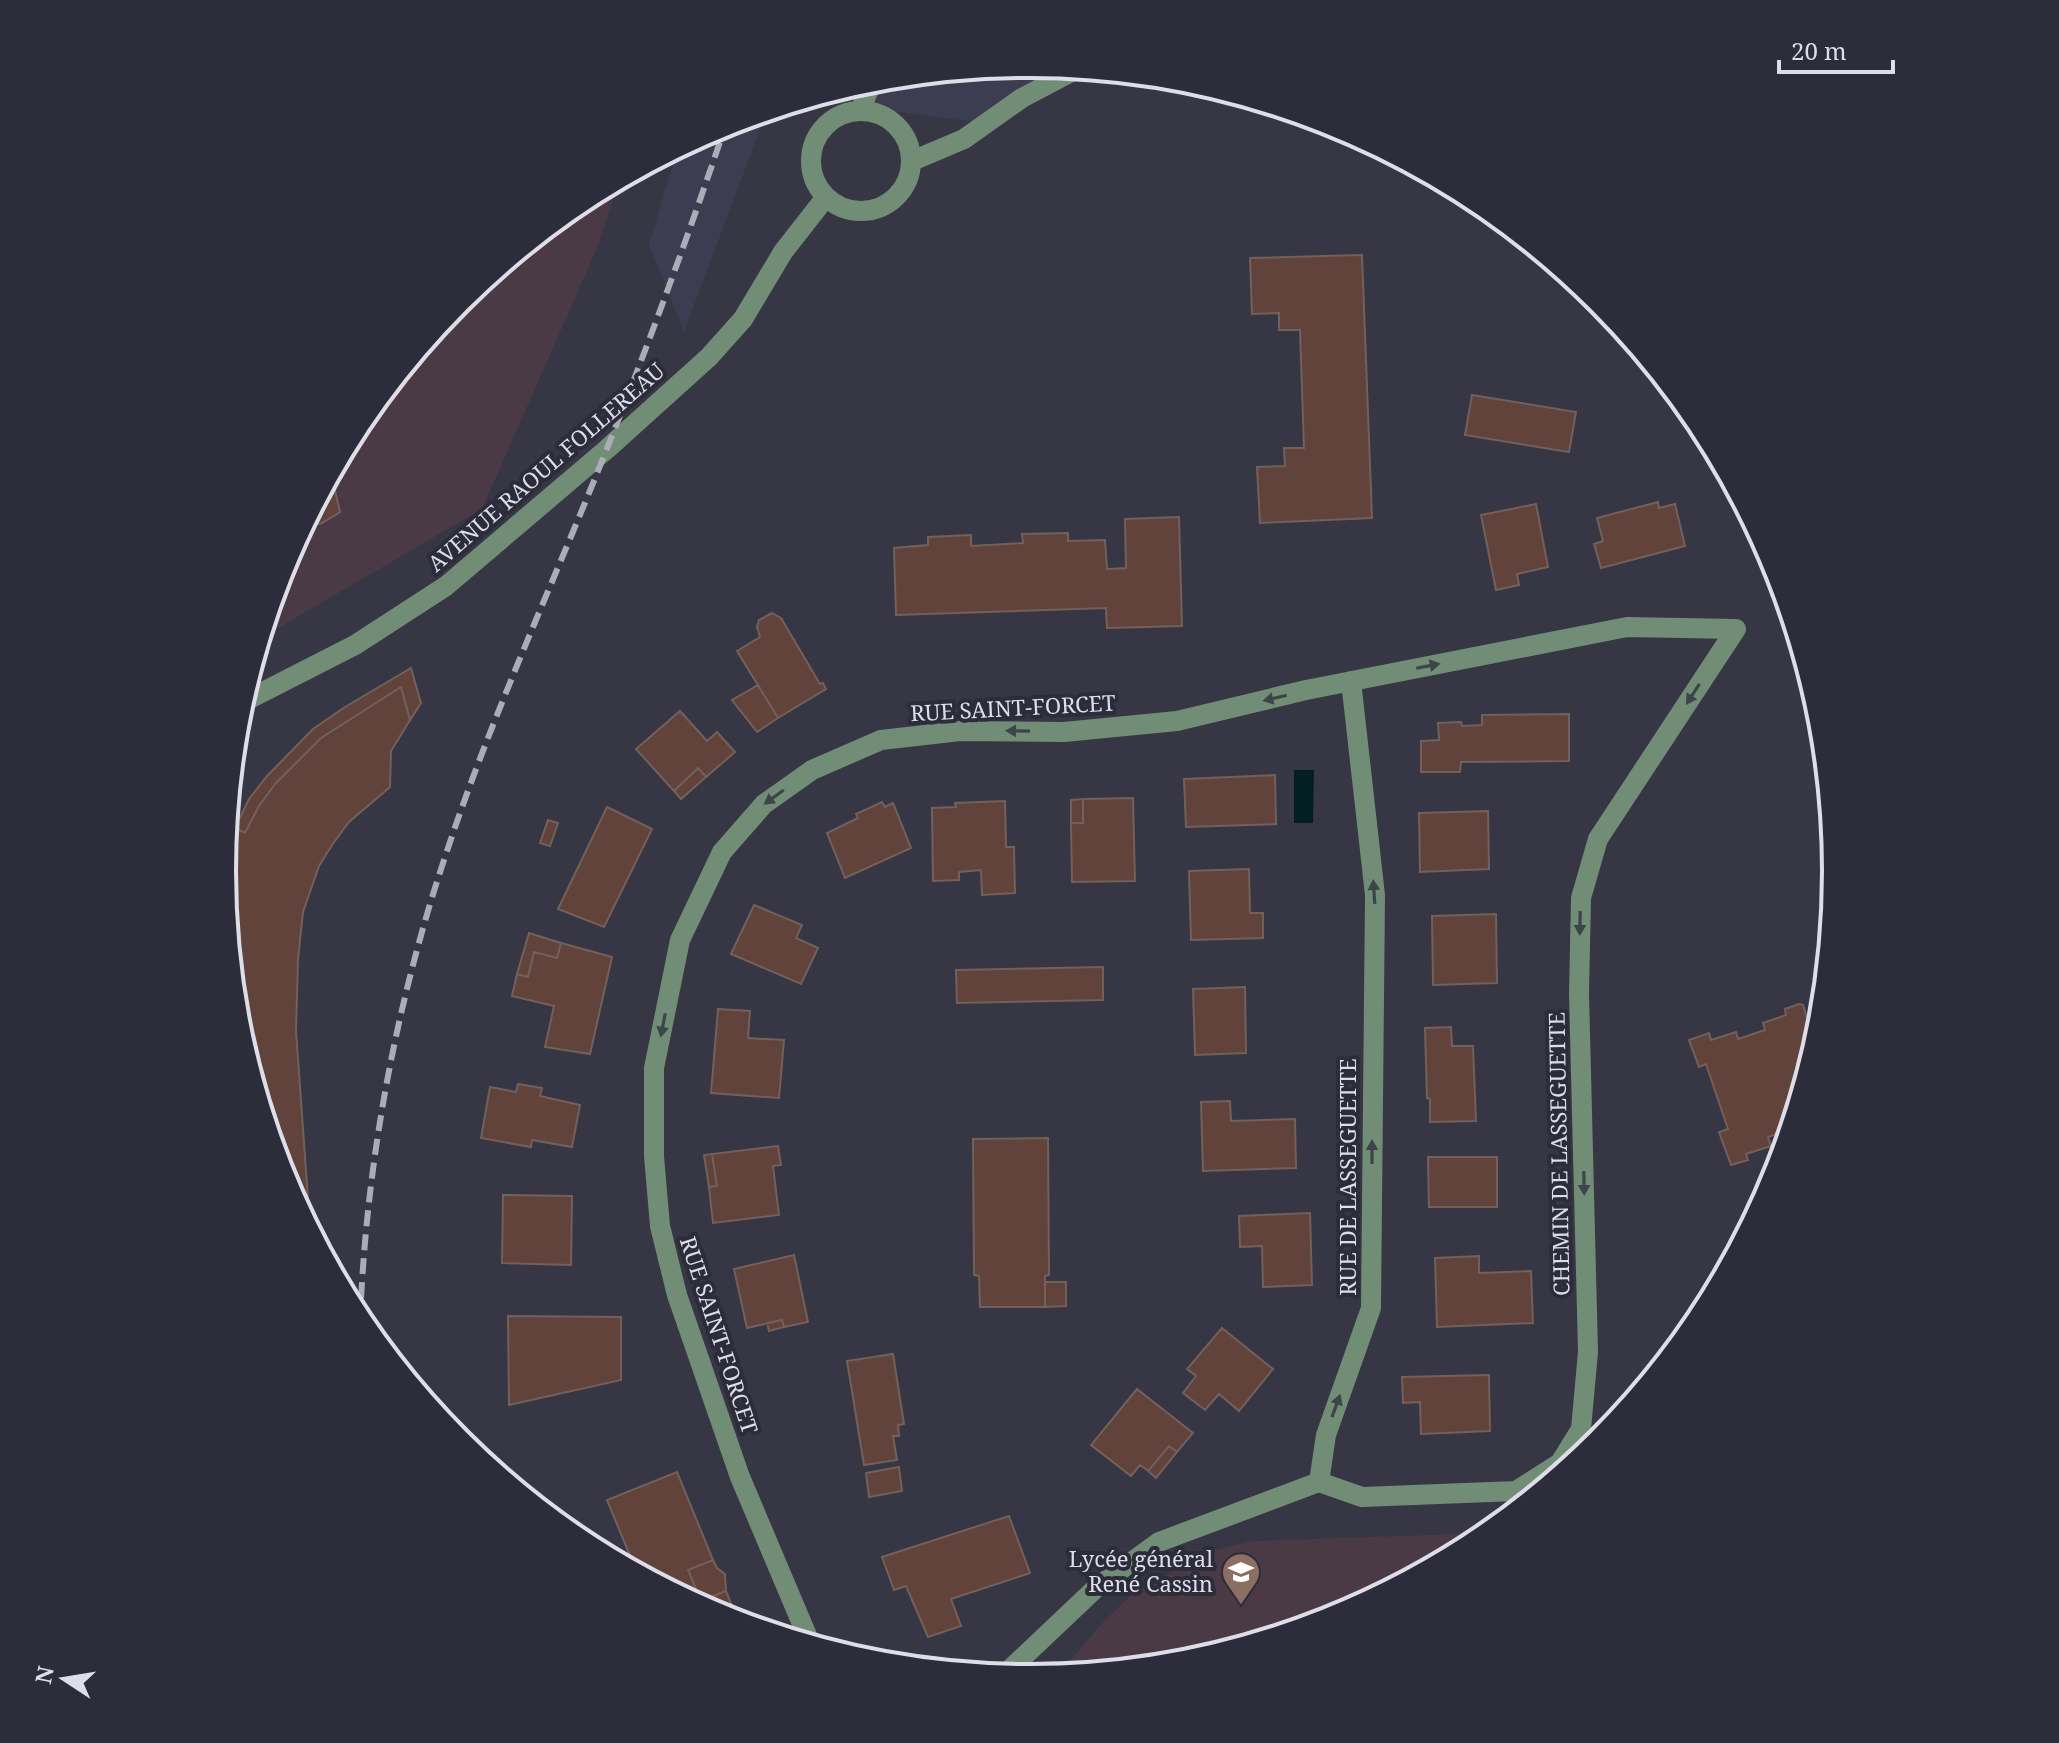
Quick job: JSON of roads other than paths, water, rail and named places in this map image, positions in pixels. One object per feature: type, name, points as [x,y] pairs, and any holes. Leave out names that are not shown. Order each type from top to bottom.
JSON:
[{"type":"street","points":[[912,161],[964,139],[1022,98],[1058,79]]},
{"type":"street","points":[[860,111],[866,95]]},
{"type":"street","points":[[860,111],[873,112],[896,124],[910,147],[912,161],[908,180],[897,197],[880,207],[862,211],[842,208],[826,197],[816,183],[811,167],[812,150],[818,135],[829,122],[843,114],[860,111]]},
{"type":"street","name":"AVENUE RAOUL FOLLEREAU","points":[[256,695],[355,645],[446,586],[607,449],[709,357],[743,319],[783,252],[826,197]]},
{"type":"street","name":"RUE SAINT-FORCET","points":[[806,1633],[740,1477],[677,1295],[660,1226],[654,1156],[654,1068],[680,940],[722,852],[764,804],[812,770],[881,740],[960,731],[1064,732],[1177,721],[1351,681],[1627,627],[1736,629]]},
{"type":"street","name":"CHEMIN DE LASSEGUETTE","points":[[1562,1460],[1581,1429],[1588,1352],[1579,993],[1581,898],[1598,839],[1736,629]]},
{"type":"street","name":"RUE DE LASSEGUETTE","points":[[1319,1482],[1326,1435],[1371,1308],[1375,895],[1351,681]]},
{"type":"street","name":"CHEMIN DE LASSEGUETTE","points":[[1319,1482],[1362,1497],[1516,1491],[1555,1466]]},
{"type":"street","points":[[1015,1664],[1097,1587],[1159,1542],[1319,1482]]},
{"type":"railway","points":[[361,1298],[369,1203],[387,1084],[429,908],[483,750],[622,410],[720,141]]},
{"type":"place","name":"Lycée général René Cassin","points":[[1241,1606]]}]
